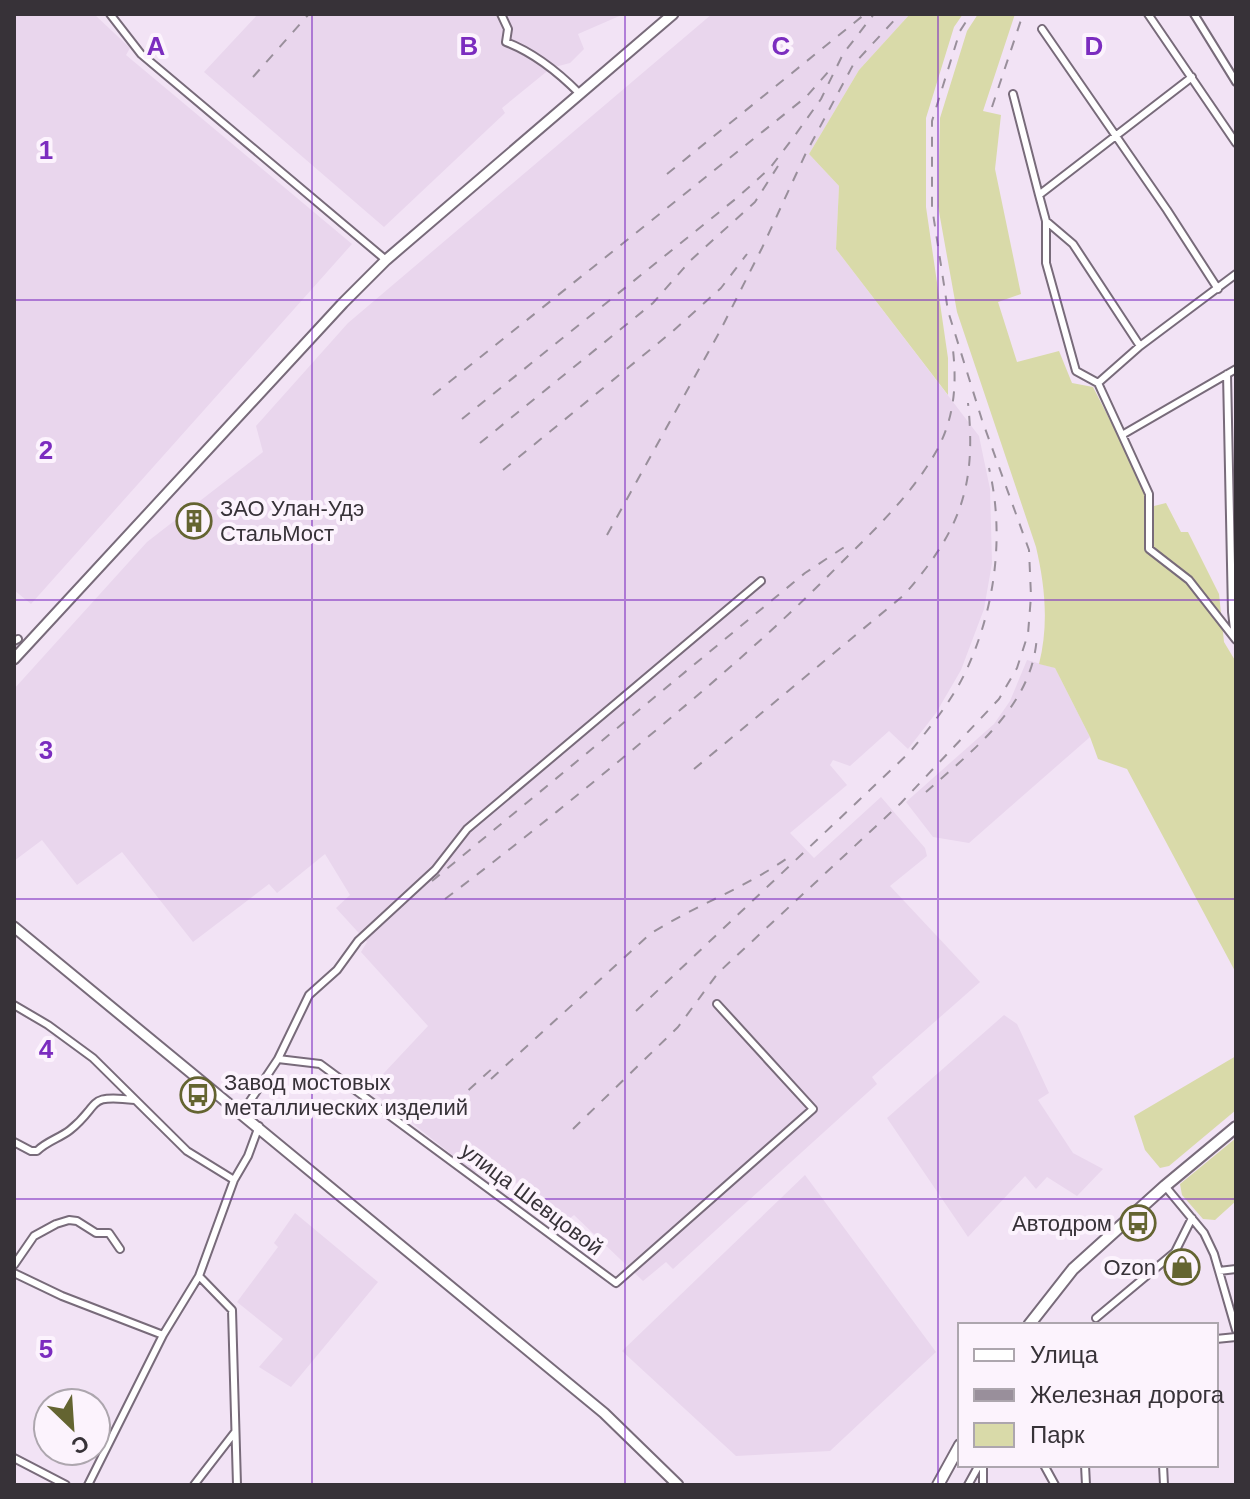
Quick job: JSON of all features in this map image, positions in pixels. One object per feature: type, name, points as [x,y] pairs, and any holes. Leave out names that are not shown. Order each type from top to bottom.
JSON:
[{"type":"main road","points":[[1031,1323],[1073,1269],[1236,1127]]},
{"type":"main road","points":[[938,1485],[958,1449]]},
{"type":"street","points":[[110,14],[141,54],[386,260]]},
{"type":"street","points":[[501,14],[508,29],[506,42],[525,49],[556,71],[579,93]]},
{"type":"street","points":[[14,659],[386,260],[673,14]]},
{"type":"street","points":[[1148,14],[1236,143]]},
{"type":"street","points":[[1194,14],[1236,82]]},
{"type":"street","points":[[1042,29],[1218,289]]},
{"type":"street","points":[[1039,195],[1192,77]]},
{"type":"street","points":[[1013,94],[1046,221],[1046,263],[1076,371],[1098,383],[1149,494],[1149,549],[1189,580],[1236,640]]},
{"type":"street","points":[[1046,221],[1073,244],[1140,346]]},
{"type":"street","points":[[1098,383],[1140,346],[1236,274]]},
{"type":"street","points":[[1122,435],[1236,369]]},
{"type":"street","points":[[1227,374],[1232,612],[1236,640]]},
{"type":"street","points":[[242,1113],[278,1059],[309,995],[337,970],[358,941],[435,870],[467,829],[761,581]]},
{"type":"street","points":[[14,927],[604,1413],[678,1485]]},
{"type":"street","name":"улица Шевцовой","points":[[278,1059],[320,1064],[616,1283],[813,1109],[717,1004]]},
{"type":"street","points":[[14,1005],[93,1058],[187,1151],[234,1180]]},
{"type":"street","points":[[14,1142],[37,1151],[71,1129],[95,1100],[110,1097],[135,1100]]},
{"type":"street","points":[[88,1485],[163,1335],[199,1276],[234,1180],[248,1156],[259,1126]]},
{"type":"street","points":[[1165,1186],[1204,1233],[1236,1330]]},
{"type":"street","points":[[1096,1318],[1175,1252],[1192,1218]]},
{"type":"street","points":[[14,1265],[34,1236],[69,1220],[77,1221],[96,1233],[109,1233],[120,1249]]},
{"type":"street","points":[[1219,1271],[1236,1269]]},
{"type":"street","points":[[14,1273],[62,1296],[163,1335]]},
{"type":"street","points":[[199,1276],[232,1310],[237,1485]]},
{"type":"street","points":[[194,1485],[235,1432]]},
{"type":"street","points":[[14,1458],[66,1485]]},
{"type":"street","points":[[968,1485],[980,1467]]},
{"type":"street","points":[[1045,1467],[1055,1485]]},
{"type":"shaded area","points":[[14,14],[94,14],[130,48],[126,55],[352,244],[31,604],[14,590]]},
{"type":"shaded area","points":[[258,14],[624,14],[578,34],[584,49],[570,63],[551,68],[502,108],[505,113],[384,227],[204,72]]},
{"type":"shaded area","points":[[712,14],[910,14],[859,70],[809,154],[839,186],[836,249],[979,436],[990,489],[992,563],[984,609],[961,670],[936,713],[908,749],[889,731],[850,766],[833,760],[830,765],[847,785],[790,833],[814,858],[881,797],[925,848],[927,856],[890,886],[980,982],[872,1077],[877,1084],[673,1269],[666,1262],[643,1281],[574,1215],[568,1220],[486,1162],[475,1173],[369,1089],[428,1026],[361,952],[367,942],[336,908],[350,895],[325,854],[277,893],[269,884],[193,942],[122,852],[77,885],[42,840],[14,861],[14,689],[147,542],[263,452],[256,426],[348,323]]},
{"type":"shaded area","points":[[1027,660],[1055,668],[1090,737],[969,843],[933,837],[906,802],[994,724],[1010,701]]},
{"type":"shaded area","points":[[1004,1015],[1017,1024],[1049,1093],[1038,1100],[1073,1153],[1103,1169],[1077,1196],[1047,1177],[1036,1189],[1025,1176],[968,1237],[887,1118]]},
{"type":"shaded area","points":[[805,1175],[936,1352],[830,1451],[736,1456],[622,1351]]},
{"type":"shaded area","points":[[295,1213],[378,1282],[291,1387],[259,1367],[283,1339],[237,1302],[278,1247],[274,1243]]},
{"type":"green space","points":[[910,14],[963,14],[954,27],[926,118],[926,207],[948,358],[948,395],[836,249],[839,186],[809,154],[859,70]]},
{"type":"green space","points":[[978,14],[1015,14],[983,111],[1001,115],[995,169],[1021,294],[998,302],[1017,362],[1059,351],[1072,383],[1093,387],[1154,506],[1166,503],[1181,532],[1188,532],[1219,594],[1224,642],[1236,662],[1236,973],[1127,769],[1098,759],[1055,668],[1039,664],[1045,605],[1036,547],[957,312],[938,206],[940,118],[967,31]]},
{"type":"green space","points":[[1236,1056],[1236,1110],[1169,1166],[1160,1168],[1145,1150],[1134,1116]]},
{"type":"green space","points":[[1236,1138],[1236,1201],[1215,1220],[1203,1219],[1182,1195],[1180,1184]]},
{"type":"railway","points":[[253,77],[309,14]]},
{"type":"railway","points":[[667,174],[865,14]]},
{"type":"railway","points":[[462,419],[770,168],[821,99],[843,54],[874,14]]},
{"type":"railway","points":[[607,535],[719,333],[805,155],[853,65],[900,14]]},
{"type":"railway","points":[[573,1129],[678,1027],[718,973],[901,803],[999,699],[1017,668],[1028,634],[1031,596],[1029,550],[982,420],[948,311],[932,207],[932,121],[960,31],[971,14]]},
{"type":"railway","points":[[992,107],[1023,14]]},
{"type":"railway","points":[[433,395],[806,97],[828,72]]},
{"type":"railway","points":[[480,443],[653,303],[691,260],[755,202],[778,166]]},
{"type":"railway","points":[[503,470],[673,331],[721,288],[747,254]]},
{"type":"railway","points":[[445,899],[716,680],[799,605],[892,511],[916,482],[943,438],[953,402],[953,350]]},
{"type":"railway","points":[[694,769],[904,595],[923,572],[951,529],[960,507],[970,460],[968,403]]},
{"type":"railway","points":[[636,1011],[910,752],[947,703],[976,647],[990,597],[996,519],[989,468]]},
{"type":"railway","points":[[432,881],[805,573],[852,542]]},
{"type":"railway","points":[[926,792],[982,742],[1014,703],[1026,682],[1034,658],[1037,633]]},
{"type":"railway","points":[[491,1079],[650,934],[786,859]]},
{"type":"railway","points":[[439,1117],[495,1066]]},
{"type":"place","name":"ЗАО Улан-Удэ СтальМост","points":[[194,521]]},
{"type":"place","name":"Завод мостовых металлических изделий","points":[[198,1095]]},
{"type":"place","name":"Автодром","points":[[1138,1223]]},
{"type":"place","name":"Ozon","points":[[1182,1267]]}]
